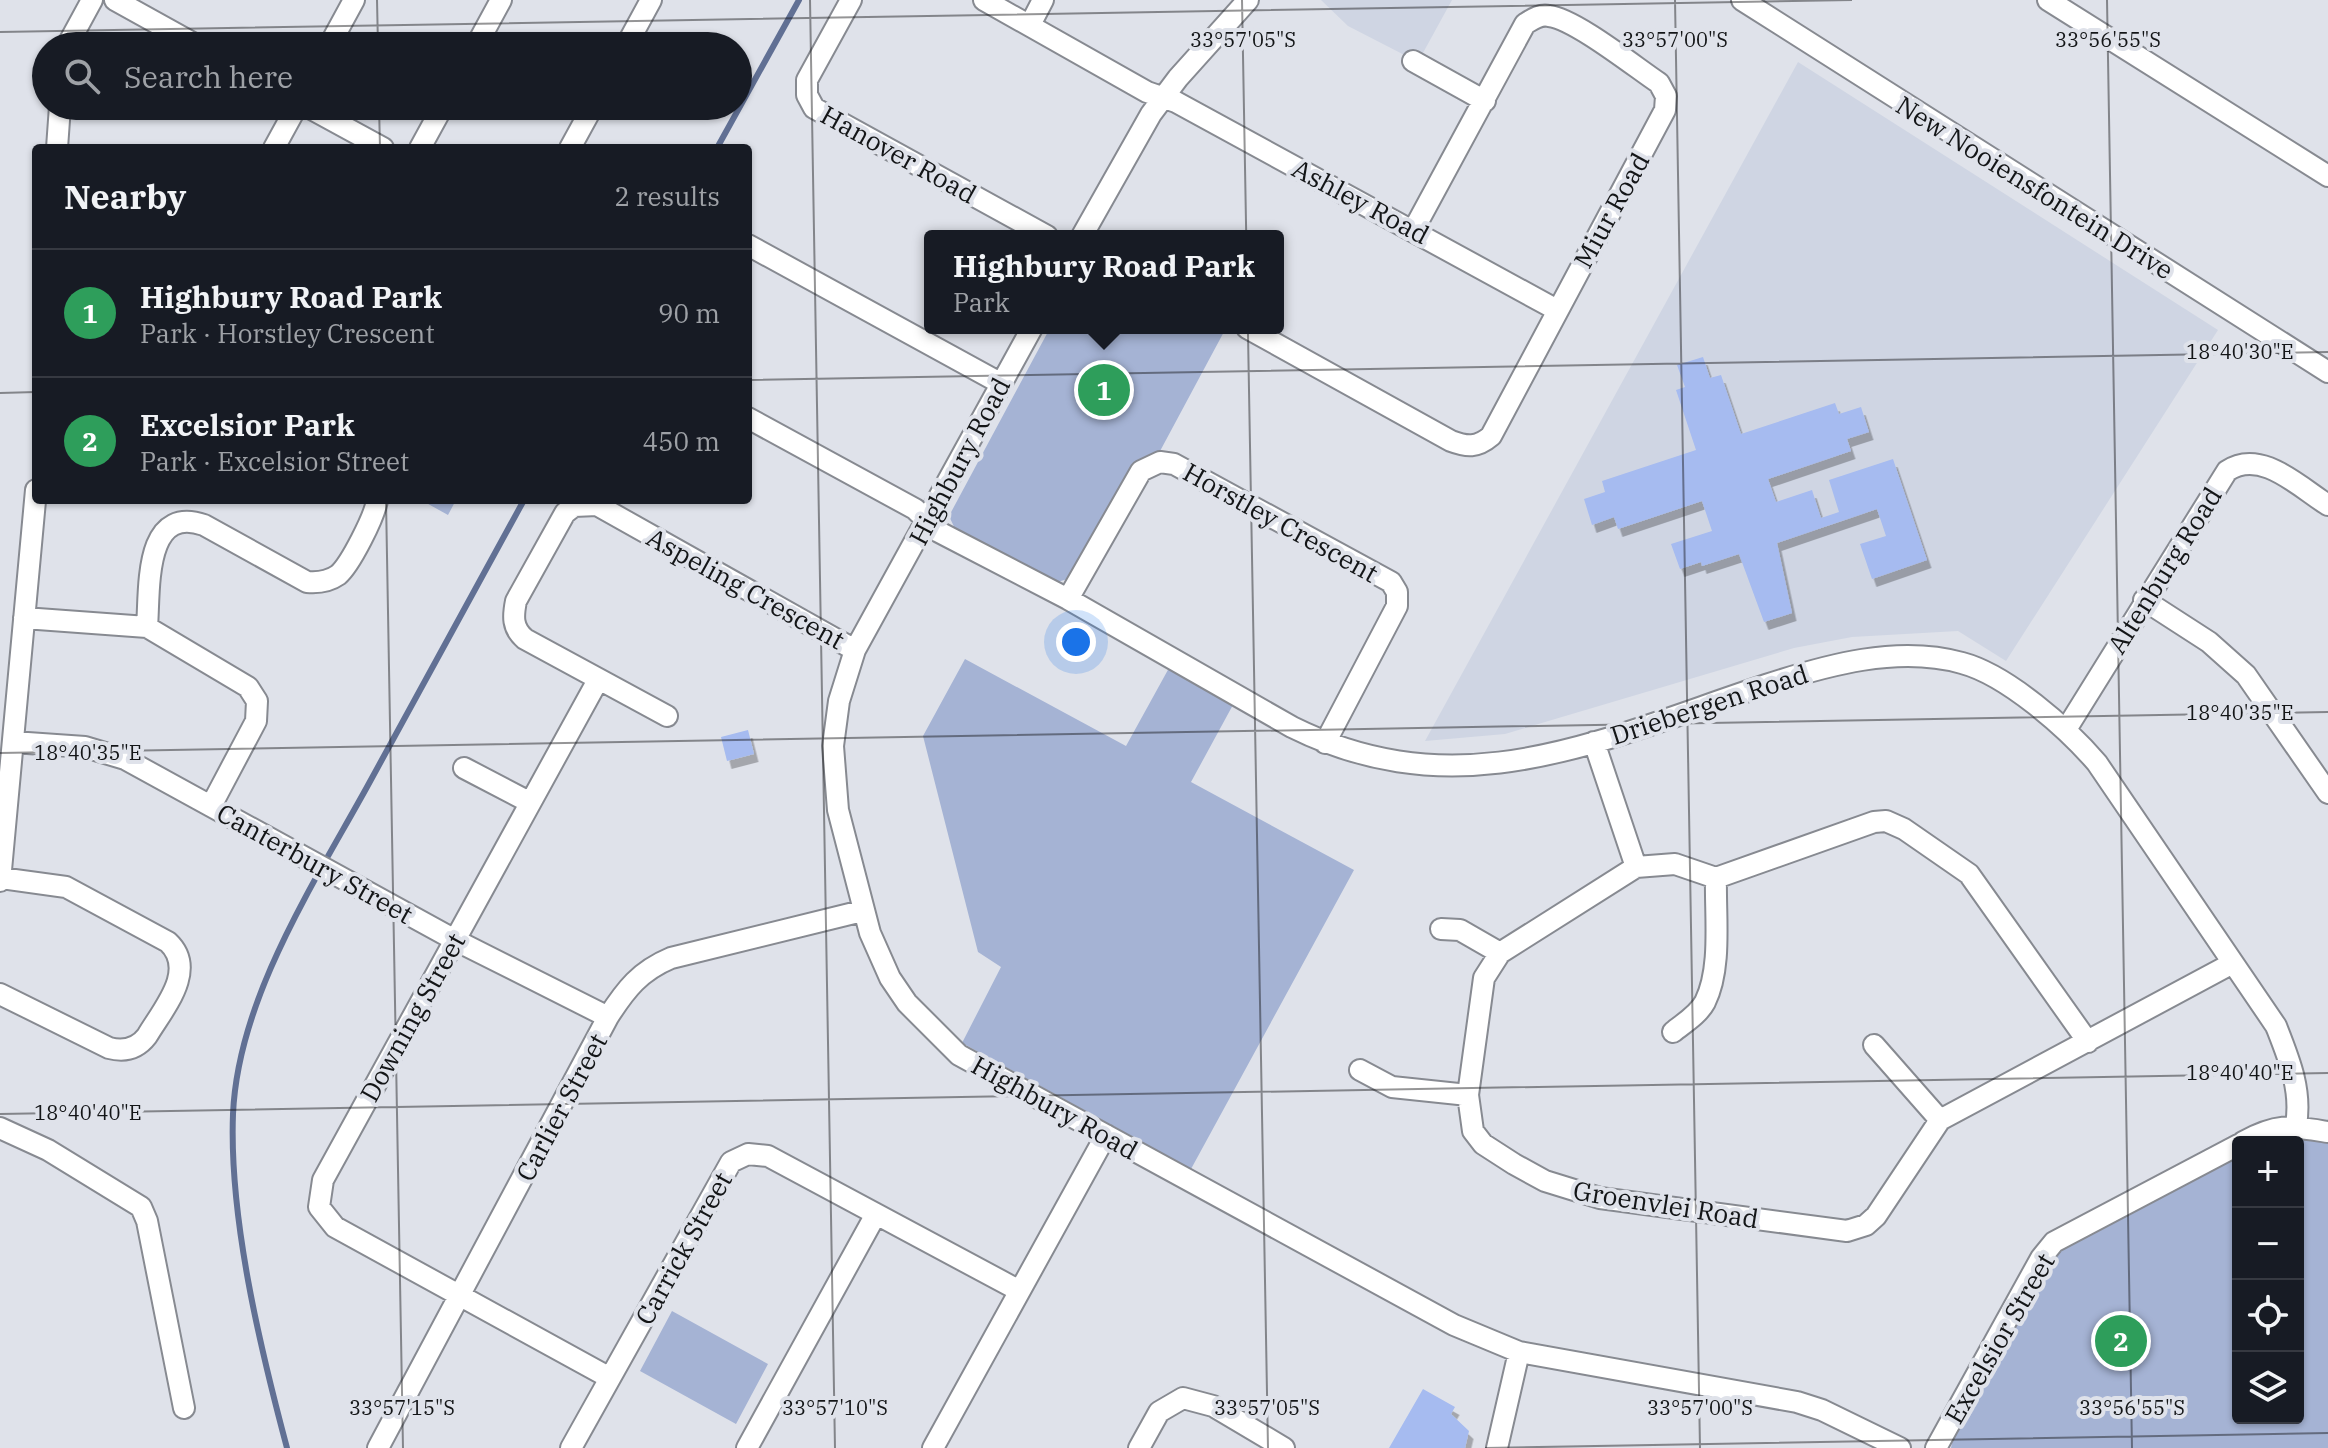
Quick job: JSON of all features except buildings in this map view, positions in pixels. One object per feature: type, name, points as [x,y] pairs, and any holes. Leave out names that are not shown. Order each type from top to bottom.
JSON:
[{"type":"street","points":[[75,32],[92,0]]},
{"type":"street","points":[[115,0],[173,32]]},
{"type":"street","points":[[337,32],[354,0]]},
{"type":"street","points":[[484,32],[501,0]]},
{"type":"street","points":[[634,32],[651,0]]},
{"type":"street","name":"Hanover Road","points":[[851,0],[807,80],[807,95],[814,108],[1036,230]]},
{"type":"street","name":"Ashley Road","points":[[984,0],[1414,229],[1557,310]]},
{"type":"street","points":[[1030,25],[1043,0]]},
{"type":"street","points":[[1085,230],[1134,140],[1163,98],[1248,0]]},
{"type":"street","name":"New Nooiensfontein Drive","points":[[1742,0],[2328,372]]},
{"type":"street","points":[[2048,0],[2328,176]]},
{"type":"street","name":"Miur Road","points":[[1258,334],[1451,441],[1466,446],[1483,443],[1491,436],[1665,110],[1666,96],[1659,83],[1563,19],[1541,15],[1525,24],[1414,229]]},
{"type":"street","points":[[1413,61],[1485,101]]},
{"type":"street","points":[[57,144],[59,120]]},
{"type":"street","points":[[276,144],[289,120]]},
{"type":"street","points":[[332,120],[376,144]]},
{"type":"street","points":[[422,144],[435,120]]},
{"type":"street","points":[[572,144],[585,120]]},
{"type":"street","points":[[752,247],[1000,383]]},
{"type":"street","name":"Highbury Road","points":[[1029,334],[855,650],[836,719],[833,773],[838,810],[862,911],[890,978],[932,1032],[959,1055],[1454,1325],[1519,1352],[1797,1402],[1822,1410],[1900,1448]]},
{"type":"street","name":"Driebergen Road","points":[[752,420],[915,509],[939,532],[1068,599],[1325,743],[1411,763],[1490,766],[1541,759],[1817,668],[1905,657],[1965,663],[2067,728],[2097,763],[2281,1039],[2291,1065],[2299,1105],[2296,1125]]},
{"type":"street","name":"Horstley Crescent","points":[[1068,599],[1141,471],[1160,462],[1174,464],[1391,582],[1397,592],[1397,606],[1325,743]]},
{"type":"street","name":"Altenburg Road","points":[[2067,728],[2227,471],[2235,466],[2264,465],[2328,505]]},
{"type":"street","points":[[0,994],[109,1048],[124,1050],[140,1044],[147,1036],[181,969],[178,955],[168,942],[66,887],[0,879],[35,504]]},
{"type":"street","points":[[147,627],[154,547],[171,527],[188,522],[204,525],[307,582],[321,582],[341,572],[376,504]]},
{"type":"street","name":"Aspeling Crescent","points":[[667,716],[525,639],[515,628],[513,615],[516,601],[565,513],[583,504],[603,508],[855,650]]},
{"type":"street","points":[[2144,600],[2209,642],[2246,675],[2327,788]]},
{"type":"street","points":[[24,618],[147,627],[248,687],[257,701],[256,721],[211,806]]},
{"type":"street","name":"Downing Street","points":[[598,680],[323,1180],[319,1207],[335,1227],[610,1378]]},
{"type":"street","name":"Canterbury Street","points":[[13,742],[85,747],[112,754],[455,940],[608,1017]]},
{"type":"street","points":[[1594,742],[1636,867]]},
{"type":"street","points":[[464,768],[529,802]]},
{"type":"street","points":[[1441,929],[1460,930],[1500,953],[1636,867],[1675,864],[1716,878],[1858,826],[1886,821],[1969,874],[2088,1042]]},
{"type":"street","points":[[1673,1032],[1696,1014],[1708,991],[1714,965],[1716,878]]},
{"type":"street","name":"Carlier Street","points":[[378,1448],[461,1298],[608,1017],[631,982],[649,967],[671,958],[862,911]]},
{"type":"street","name":"Groenvlei Road","points":[[1500,953],[1484,978],[1468,1095],[1473,1131],[1483,1144],[1545,1181],[1574,1192],[1847,1231],[1866,1225],[1876,1216],[1940,1120],[2231,964]]},
{"type":"street","points":[[1874,1045],[1940,1120]]},
{"type":"street","points":[[1360,1070],[1392,1087],[1468,1095]]},
{"type":"street","name":"Excelsior Street","points":[[2255,1136],[2273,1128],[2296,1125],[2328,1132]]},
{"type":"street","points":[[0,1128],[48,1150],[141,1207],[147,1221],[184,1408]]},
{"type":"street","points":[[933,1448],[1106,1135]]},
{"type":"street","name":"Excelsior Street","points":[[1936,1448],[2041,1258],[2054,1242],[2232,1147]]},
{"type":"street","name":"Carrick Street","points":[[571,1448],[731,1162],[748,1154],[768,1156],[1018,1290]]},
{"type":"street","points":[[747,1448],[876,1214]]},
{"type":"street","points":[[1497,1448],[1519,1352]]},
{"type":"street","points":[[1139,1448],[1159,1412],[1183,1398],[1213,1406],[1284,1448]]},
{"type":"shaded area","points":[[1321,0],[1452,0],[1418,62],[1348,26]]},
{"type":"shaded area","points":[[1798,62],[2218,330],[2006,661],[1958,631],[1852,637],[1794,648],[1505,734],[1425,741]]},
{"type":"shaded area","points":[[1047,334],[1223,334],[1159,453],[1068,579],[1057,582],[956,531],[949,516]]},
{"type":"shaded area","points":[[428,504],[454,504],[448,515]]},
{"type":"shaded area","points":[[965,659],[1126,746],[1169,668],[1234,703],[1191,782],[1354,870],[1191,1169],[962,1043],[1001,967],[978,952],[923,736]]},
{"type":"shaded area","points":[[2304,1138],[2328,1140],[2328,1448],[1951,1448],[1954,1433],[2047,1263],[2058,1250],[2232,1157],[2232,1424],[2304,1424]]},
{"type":"shaded area","points":[[672,1311],[768,1364],[736,1424],[640,1371]]},
{"type":"waterway","points":[[752,85],[799,0]]},
{"type":"waterway","points":[[719,144],[733,120]]},
{"type":"waterway","points":[[287,1448],[248,1282],[236,1196],[233,1114],[238,1071],[248,1028],[263,986],[302,903],[522,504]]},
{"type":"place","name":"Highbury Road Park","points":[[1104,390]]},
{"type":"place","name":"Excelsior Park","points":[[2121,1341]]}]
